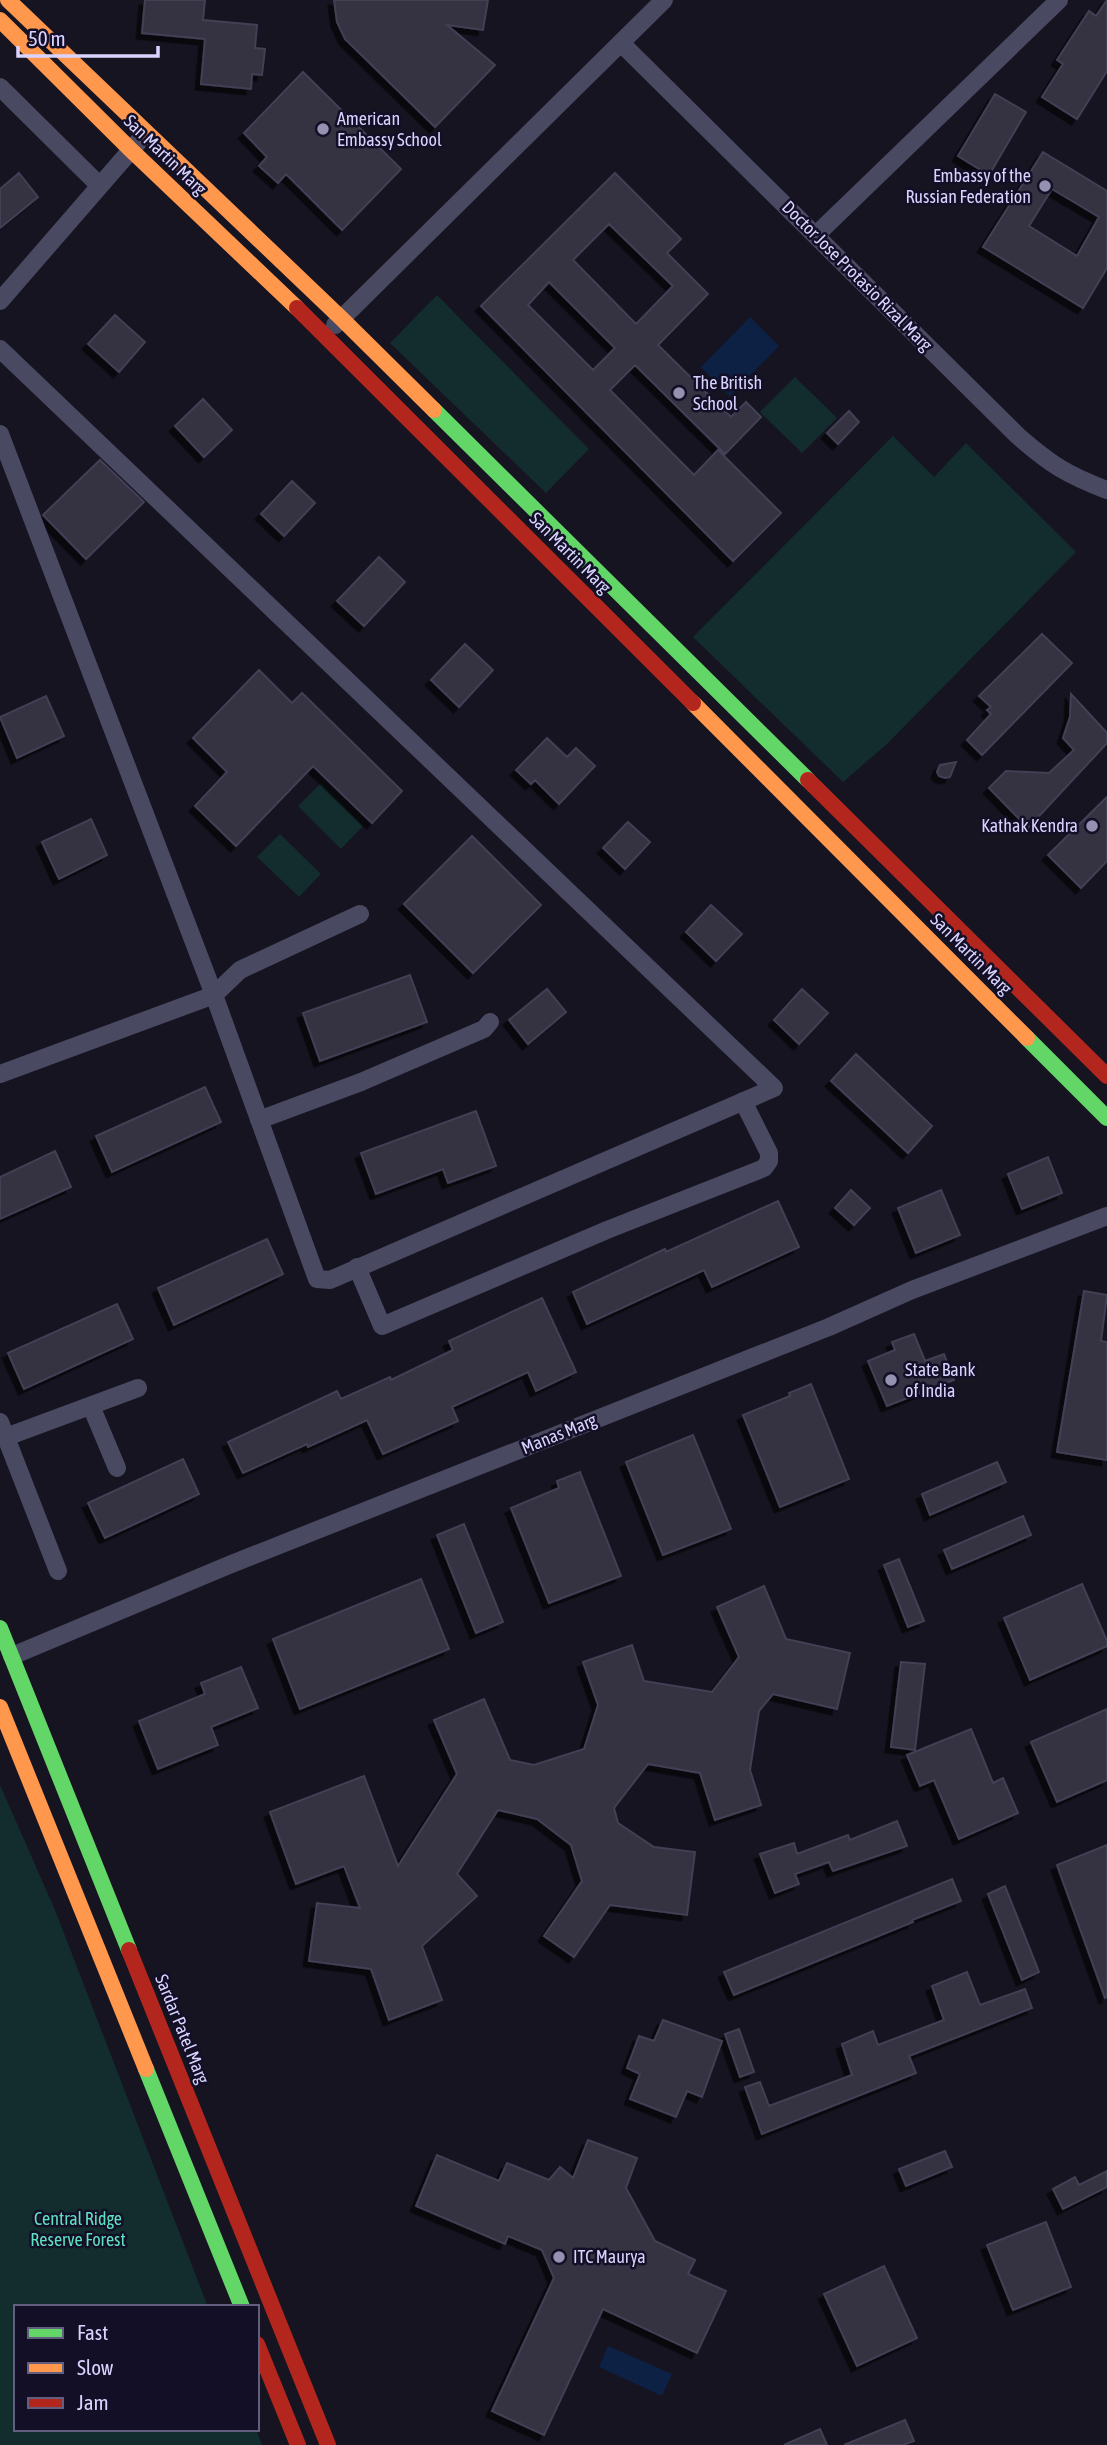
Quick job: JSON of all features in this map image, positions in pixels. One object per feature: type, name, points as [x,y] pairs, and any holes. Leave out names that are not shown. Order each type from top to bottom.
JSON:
[{"type":"street","name":"San Martin Marg","points":[[8,0],[342,319],[1107,1076]]},
{"type":"street","points":[[324,334],[664,0]]},
{"type":"street","points":[[816,235],[1059,0]]},
{"type":"street","name":"San Martin Marg","points":[[0,20],[131,150],[324,334],[1107,1118]]},
{"type":"street","name":"Doctor Jose Protasio Rizal Marg","points":[[621,43],[1047,462],[1077,479],[1107,490]]},
{"type":"street","points":[[0,87],[100,186]]},
{"type":"street","points":[[0,301],[146,134]]},
{"type":"street","points":[[0,349],[774,1088],[330,1280],[324,1281],[314,1275],[214,995],[0,434]]},
{"type":"street","points":[[0,1074],[214,995],[240,970],[360,914]]},
{"type":"street","points":[[259,1120],[362,1082],[484,1029],[490,1022]]},
{"type":"street","points":[[357,1267],[382,1326],[607,1230],[764,1168],[769,1161],[769,1153],[743,1101]]},
{"type":"street","name":"Manas Marg","points":[[12,1656],[216,1570],[830,1327],[912,1290],[1107,1216]]},
{"type":"street","points":[[58,1571],[3,1430],[92,1406],[138,1388]]},
{"type":"street","points":[[92,1406],[117,1468]]},
{"type":"street","name":"Sardar Patel Marg","points":[[0,1628],[328,2445]]},
{"type":"street","points":[[0,1707],[241,2305]]},
{"type":"street","points":[[259,2349],[298,2445]]},
{"type":"green space","points":[[437,295],[589,449],[546,493],[390,343]]},
{"type":"green space","points":[[795,377],[837,418],[802,453],[760,412]]},
{"type":"green space","points":[[893,436],[934,477],[966,443],[1076,552],[887,744],[843,782],[693,637]]},
{"type":"green space","points":[[321,783],[363,826],[341,849],[298,806]]},
{"type":"green space","points":[[280,834],[321,874],[299,897],[257,857]]},
{"type":"green space","name":"Central Ridge Reserve Forest","points":[[0,1785],[55,1910],[207,2305],[14,2305],[14,2431],[257,2431],[262,2445],[0,2445]]},
{"type":"water","points":[[750,317],[779,346],[730,396],[701,367]]},
{"type":"water","points":[[608,2346],[672,2374],[662,2396],[599,2367]]},
{"type":"building","points":[[145,0],[205,0],[203,20],[257,25],[255,48],[265,49],[262,75],[252,74],[251,89],[201,84],[205,39],[142,33]]},
{"type":"building","points":[[334,0],[488,0],[483,30],[447,25],[495,65],[435,127],[345,39],[337,22]]},
{"type":"building","points":[[1107,0],[1107,71],[1077,119],[1042,97],[1063,64],[1057,60],[1089,11],[1096,16]]},
{"type":"building","points":[[303,72],[401,169],[342,230],[286,174],[278,183],[259,166],[267,157],[244,133]]},
{"type":"building","points":[[995,94],[1026,112],[989,175],[958,156]]},
{"type":"building","points":[[1043,152],[1107,191],[1107,268],[1083,308],[983,247]],"holes":[[[1052,189],[1099,217],[1077,256],[1029,226]]]},
{"type":"building","points":[[19,173],[38,197],[0,228],[0,189]]},
{"type":"building","points":[[615,173],[681,239],[667,253],[708,294],[658,345],[731,417],[746,402],[761,417],[725,454],[635,365],[610,390],[694,475],[718,450],[781,513],[733,561],[481,306]],"holes":[[[609,224],[673,286],[636,324],[573,260]],[[549,282],[615,348],[593,370],[528,305]]]},
{"type":"building","points":[[115,315],[145,342],[119,372],[88,344]]},
{"type":"building","points":[[203,399],[232,430],[204,457],[175,426]]},
{"type":"building","points":[[849,411],[859,422],[838,444],[827,433]]},
{"type":"building","points":[[100,460],[144,502],[86,559],[43,515]]},
{"type":"building","points":[[292,481],[315,503],[284,536],[261,514]]},
{"type":"building","points":[[379,557],[405,582],[364,626],[337,601]]},
{"type":"building","points":[[1042,634],[1072,663],[982,755],[967,740],[991,714],[987,710],[991,707],[979,696]]},
{"type":"building","points":[[465,644],[493,670],[459,707],[431,680]]},
{"type":"building","points":[[259,670],[292,703],[302,693],[402,791],[372,823],[313,766],[236,846],[195,806],[227,772],[193,738]]},
{"type":"building","points":[[1071,694],[1107,733],[1107,743],[1028,828],[989,788],[1006,771],[1049,773],[1074,750],[1063,738],[1070,717]]},
{"type":"building","points":[[46,696],[64,736],[17,758],[0,717]]},
{"type":"building","points":[[547,738],[567,757],[576,748],[595,766],[559,804],[535,780],[531,784],[516,770]]},
{"type":"building","points":[[956,762],[950,777],[939,776],[937,772],[940,765]]},
{"type":"building","name":"Kathak Kendra","points":[[1107,797],[1107,861],[1081,888],[1048,855]]},
{"type":"building","points":[[91,819],[107,855],[59,879],[42,842]]},
{"type":"building","points":[[628,822],[650,842],[625,869],[603,848]]},
{"type":"building","points":[[472,836],[541,905],[473,973],[404,904]]},
{"type":"building","points":[[711,905],[742,934],[716,961],[686,932]]},
{"type":"building","points":[[410,975],[427,1022],[320,1061],[303,1013]]},
{"type":"building","points":[[547,989],[566,1012],[528,1044],[509,1020]]},
{"type":"building","points":[[802,989],[828,1013],[799,1044],[774,1020]]},
{"type":"building","points":[[856,1054],[932,1126],[908,1153],[831,1081]]},
{"type":"building","points":[[205,1087],[221,1122],[112,1172],[96,1136]]},
{"type":"building","points":[[476,1111],[496,1166],[448,1183],[443,1169],[376,1194],[361,1153]]},
{"type":"building","points":[[55,1151],[71,1187],[0,1219],[0,1177]]},
{"type":"building","points":[[1048,1157],[1062,1193],[1022,1209],[1008,1174]]},
{"type":"building","points":[[851,1190],[870,1208],[854,1225],[835,1208]]},
{"type":"building","points":[[941,1190],[960,1235],[916,1253],[898,1208]]},
{"type":"building","points":[[778,1201],[799,1247],[712,1287],[704,1270],[587,1324],[573,1292]]},
{"type":"building","points":[[267,1239],[283,1274],[174,1325],[158,1288]]},
{"type":"building","points":[[1084,1291],[1107,1295],[1101,1341],[1107,1342],[1107,1460],[1057,1452]]},
{"type":"building","points":[[542,1298],[576,1372],[536,1391],[528,1372],[452,1407],[458,1421],[383,1454],[367,1420],[243,1473],[228,1442],[337,1391],[341,1399],[390,1377],[391,1380],[453,1350],[449,1341]]},
{"type":"building","points":[[117,1304],[133,1339],[24,1389],[8,1353]]},
{"type":"building","points":[[914,1334],[925,1361],[944,1354],[954,1380],[887,1406],[868,1361],[895,1350],[892,1342]]},
{"type":"building","points":[[811,1384],[849,1479],[780,1507],[743,1415],[790,1396],[789,1393]]},
{"type":"building","points":[[693,1435],[731,1529],[663,1555],[626,1462]]},
{"type":"building","points":[[183,1459],[199,1494],[105,1538],[88,1503]]},
{"type":"building","points":[[997,1462],[1006,1482],[930,1515],[922,1494]]},
{"type":"building","points":[[580,1472],[621,1576],[549,1603],[511,1508],[559,1488],[557,1481]]},
{"type":"building","points":[[1023,1516],[1031,1535],[952,1569],[944,1550]]},
{"type":"building","points":[[464,1524],[503,1622],[476,1633],[437,1535]]},
{"type":"building","points":[[899,1559],[924,1621],[908,1627],[884,1565]]},
{"type":"building","points":[[421,1579],[449,1649],[300,1709],[273,1639]]},
{"type":"building","points":[[1082,1584],[1107,1646],[1030,1680],[1004,1618]]},
{"type":"building","points":[[764,1586],[786,1639],[850,1653],[837,1709],[773,1694],[759,1711],[750,1770],[761,1805],[715,1820],[700,1773],[648,1764],[614,1808],[618,1823],[654,1847],[695,1852],[687,1915],[610,1905],[574,1957],[544,1936],[582,1881],[571,1845],[537,1819],[498,1810],[457,1874],[477,1896],[422,1946],[442,2000],[389,2020],[371,1969],[309,1961],[317,1903],[360,1908],[344,1866],[296,1884],[270,1812],[364,1776],[398,1866],[457,1774],[434,1720],[484,1699],[510,1760],[534,1765],[584,1749],[598,1705],[583,1662],[632,1645],[644,1681],[712,1692],[739,1657],[717,1607]]},
{"type":"building","points":[[901,1662],[925,1664],[915,1750],[891,1747]]},
{"type":"building","points":[[241,1667],[258,1708],[211,1727],[218,1745],[158,1769],[139,1721],[205,1694],[201,1683]]},
{"type":"building","points":[[1107,1709],[1107,1780],[1057,1802],[1031,1742]]},
{"type":"building","points":[[971,1729],[993,1783],[1003,1778],[1018,1813],[959,1839],[934,1780],[920,1786],[907,1755]]},
{"type":"building","points":[[897,1821],[907,1846],[833,1871],[829,1862],[795,1874],[799,1884],[775,1893],[760,1854],[794,1843],[797,1854],[848,1835],[850,1840]]},
{"type":"building","points":[[1107,1845],[1107,1997],[1105,1998],[1057,1865]]},
{"type":"building","points":[[952,1879],[961,1901],[734,1995],[724,1972]]},
{"type":"building","points":[[1005,1886],[1039,1972],[1022,1980],[988,1894]]},
{"type":"building","points":[[967,1972],[980,2005],[1025,1989],[1032,2008],[909,2056],[916,2073],[762,2134],[745,2087],[760,2082],[769,2106],[852,2075],[842,2044],[873,2031],[878,2045],[944,2020],[932,1986]]},
{"type":"building","points":[[663,2020],[722,2041],[702,2097],[687,2091],[676,2117],[630,2099],[640,2074],[627,2068],[639,2036],[654,2041]]},
{"type":"building","points":[[739,2029],[754,2072],[740,2077],[725,2034]]},
{"type":"building","points":[[588,2140],[637,2158],[626,2188],[655,2241],[695,2260],[688,2274],[726,2291],[697,2353],[603,2309],[544,2435],[492,2411],[554,2278],[542,2250],[508,2236],[505,2244],[416,2206],[437,2155],[499,2181],[507,2163],[549,2180],[560,2167],[573,2178]]},
{"type":"building","points":[[945,2151],[952,2167],[906,2186],[899,2169]]},
{"type":"building","points":[[1107,2171],[1107,2187],[1063,2209],[1053,2189],[1075,2177],[1079,2185]]},
{"type":"building","points":[[1046,2222],[1071,2287],[1013,2310],[987,2245]]},
{"type":"building","points":[[884,2266],[917,2338],[857,2366],[824,2294]]},
{"type":"building","points":[[905,2420],[914,2441],[903,2445],[844,2445]]},
{"type":"building","points":[[820,2429],[827,2445],[784,2445]]},
{"type":"traffic: fast","points":[[434,410],[808,780]]},
{"type":"traffic: fast","points":[[1027,1038],[1107,1118]]},
{"type":"traffic: fast","points":[[0,1628],[129,1950]]},
{"type":"traffic: fast","points":[[146,2069],[241,2305]]},
{"type":"traffic: slow","points":[[8,0],[434,410]]},
{"type":"traffic: slow","points":[[0,20],[131,150],[297,308]]},
{"type":"traffic: slow","points":[[693,703],[1027,1038]]},
{"type":"traffic: slow","points":[[0,1707],[146,2069]]},
{"type":"traffic: jam","points":[[297,308],[693,703]]},
{"type":"traffic: jam","points":[[808,780],[1107,1076]]},
{"type":"traffic: jam","points":[[129,1950],[328,2445]]},
{"type":"traffic: jam","points":[[259,2349],[298,2445]]},
{"type":"place","name":"American Embassy School","points":[[323,129]]},
{"type":"place","name":"Embassy of the Russian Federation","points":[[1045,186]]},
{"type":"place","name":"The British School","points":[[679,393]]},
{"type":"place","name":"Kathak Kendra","points":[[1092,826]]},
{"type":"place","name":"State Bank of India","points":[[891,1380]]},
{"type":"place","name":"ITC Maurya","points":[[559,2257]]}]
